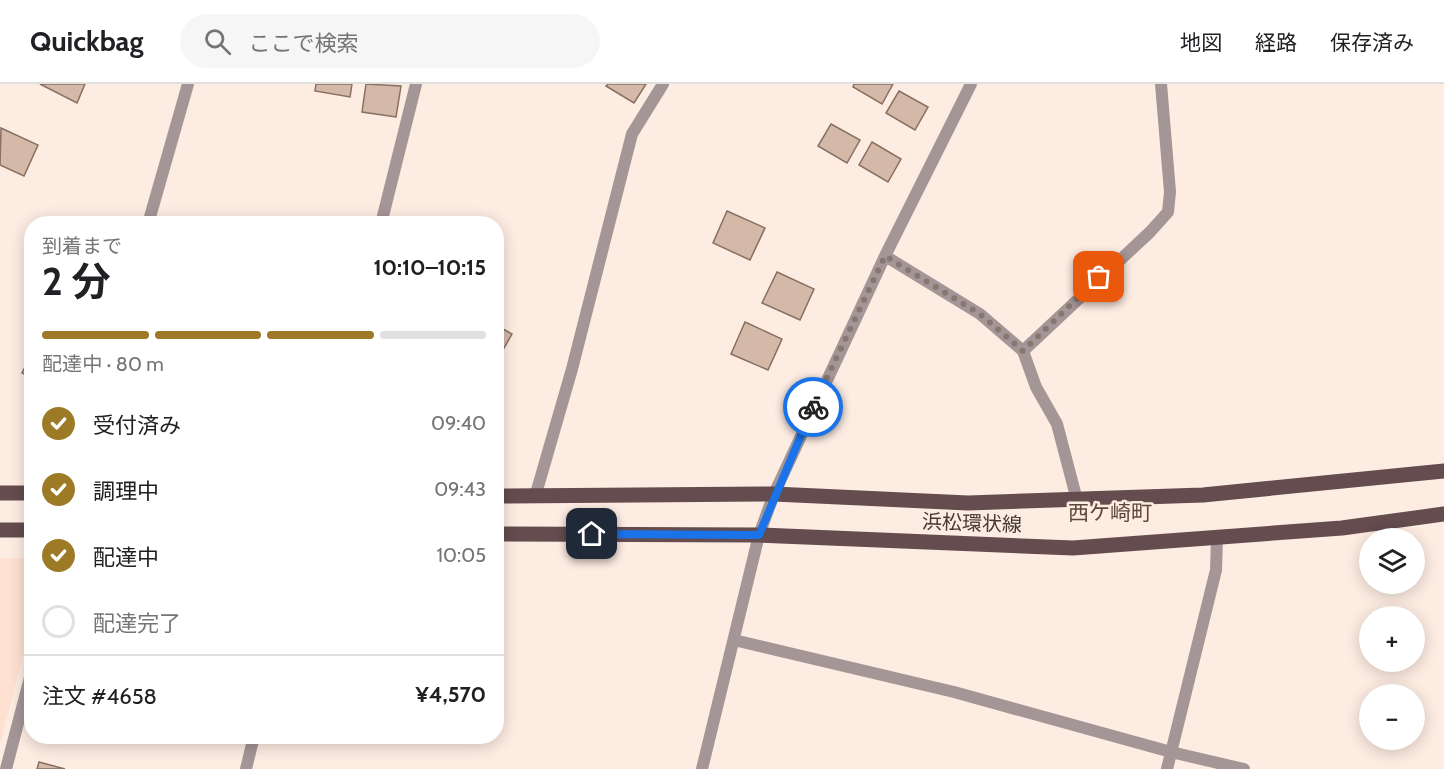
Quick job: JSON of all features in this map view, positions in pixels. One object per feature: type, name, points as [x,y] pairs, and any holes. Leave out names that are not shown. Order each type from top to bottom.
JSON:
[{"type":"main road","name":"浜松環状線","points":[[504,496],[774,494],[968,503],[1203,495],[1444,471]]},
{"type":"main road","points":[[0,493],[24,494]]},
{"type":"main road","name":"浜松環状線","points":[[504,534],[759,535],[1073,548],[1341,528],[1444,514]]},
{"type":"main road","points":[[0,530],[24,530]]},
{"type":"street","points":[[150,216],[188,84]]},
{"type":"street","points":[[383,216],[416,84]]},
{"type":"street","points":[[535,497],[572,369],[632,134],[663,84]]},
{"type":"street","points":[[702,769],[759,535],[774,494],[885,256],[971,84]]},
{"type":"street","points":[[1023,351],[1150,232],[1167,212],[1170,192],[1161,84]]},
{"type":"street","points":[[885,256],[980,314],[1023,351],[1036,387],[1057,424],[1077,500]]},
{"type":"street","points":[[1167,769],[1216,570],[1217,537]]},
{"type":"street","points":[[734,640],[954,692],[1171,752],[1244,769]]},
{"type":"street","points":[[6,769],[24,700]]},
{"type":"street","points":[[246,769],[252,744]]},
{"type":"shaded area","points":[[0,558],[24,558],[24,650],[0,745]]},
{"type":"building","points":[[40,84],[85,84],[77,103]]},
{"type":"building","points":[[316,84],[352,84],[350,97],[315,91]]},
{"type":"building","points":[[366,84],[401,86],[396,117],[362,112]]},
{"type":"building","points":[[608,84],[646,84],[634,103],[606,86]]},
{"type":"building","points":[[854,84],[893,84],[882,104],[853,87]]},
{"type":"building","points":[[899,91],[928,107],[915,130],[886,113]]},
{"type":"building","points":[[831,124],[860,140],[847,163],[818,146]]},
{"type":"building","points":[[1,128],[38,145],[24,176],[0,165]]},
{"type":"building","points":[[872,142],[901,159],[888,182],[859,165]]},
{"type":"building","points":[[727,211],[765,228],[750,260],[713,243]]},
{"type":"building","points":[[777,272],[814,289],[800,320],[762,303]]},
{"type":"building","points":[[745,322],[782,339],[768,370],[731,354]]},
{"type":"building","points":[[504,330],[512,334],[504,348]]},
{"type":"building","points":[[39,762],[65,769],[37,769]]},
{"type":"way so far","points":[[813,407],[885,256],[980,314],[1023,351],[1099,277]]},
{"type":"district","name":"西ケ崎町","points":[[1110,512]]},
{"type":"route","points":[[592,534],[759,535],[774,494],[813,407]]}]
